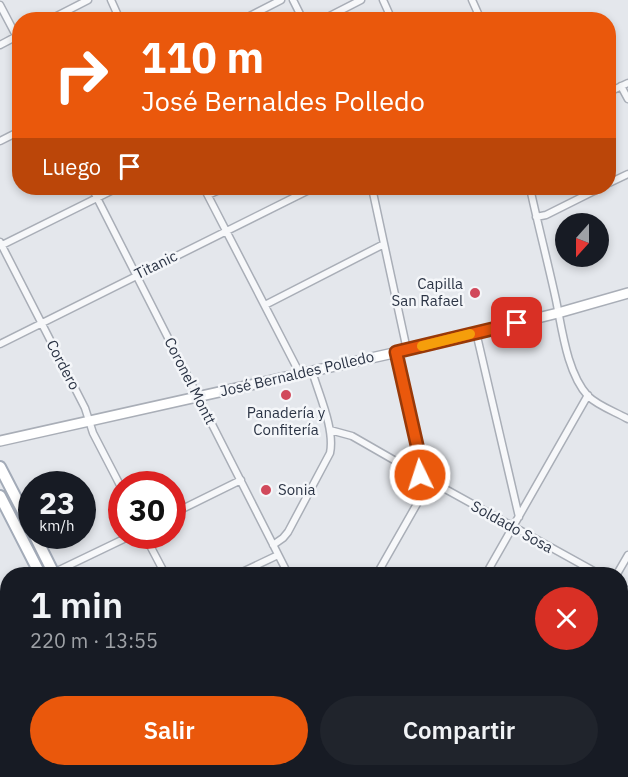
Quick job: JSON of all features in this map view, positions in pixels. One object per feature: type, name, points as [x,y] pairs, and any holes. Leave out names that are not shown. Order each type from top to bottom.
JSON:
[{"type":"main road","name":"José Bernaldes Polledo","points":[[0,441],[407,350],[558,313],[628,293]]},
{"type":"main road","points":[[0,467],[18,502]]},
{"type":"main road","points":[[0,496],[5,517],[36,567]]},
{"type":"main road","points":[[42,549],[50,567]]},
{"type":"street","points":[[64,12],[87,0]]},
{"type":"street","points":[[257,12],[280,0]]},
{"type":"street","points":[[337,12],[361,0]]},
{"type":"street","points":[[0,5],[12,25]]},
{"type":"street","points":[[616,88],[628,83]]},
{"type":"street","points":[[621,86],[628,99]]},
{"type":"street","points":[[0,244],[101,195]]},
{"type":"street","points":[[208,195],[300,374]]},
{"type":"street","name":"Titanic","points":[[0,344],[300,195]]},
{"type":"street","points":[[374,195],[407,350]]},
{"type":"street","points":[[531,195],[561,330],[576,376],[588,395],[628,419]]},
{"type":"street","points":[[536,217],[585,195]]},
{"type":"street","name":"Coronel Montt","points":[[97,197],[284,567]]},
{"type":"street","name":"Cordero","points":[[0,244],[85,408],[93,433],[113,471]]},
{"type":"street","points":[[265,305],[384,244]]},
{"type":"street","points":[[476,332],[519,517]]},
{"type":"street","points":[[396,352],[421,463],[420,475]]},
{"type":"street","points":[[273,545],[288,532],[330,453],[332,444],[330,430],[312,371]]},
{"type":"street","points":[[490,567],[588,395]]},
{"type":"street","name":"Soldado Sosa","points":[[330,430],[352,435],[586,567]]},
{"type":"street","points":[[186,507],[241,480]]},
{"type":"street","points":[[381,567],[430,481]]},
{"type":"street","points":[[68,567],[108,547]]},
{"type":"street","points":[[152,549],[161,567]]},
{"type":"street","points":[[253,567],[278,555]]},
{"type":"slow traffic","points":[[422,346],[470,334]]},
{"type":"place","name":"Capilla San Rafael","points":[[475,293]]},
{"type":"place","name":"Panadería y Confitería","points":[[286,395]]},
{"type":"place","name":"Sonia","points":[[266,490]]},
{"type":"route","points":[[420,475],[422,467],[396,352],[517,323]]}]
